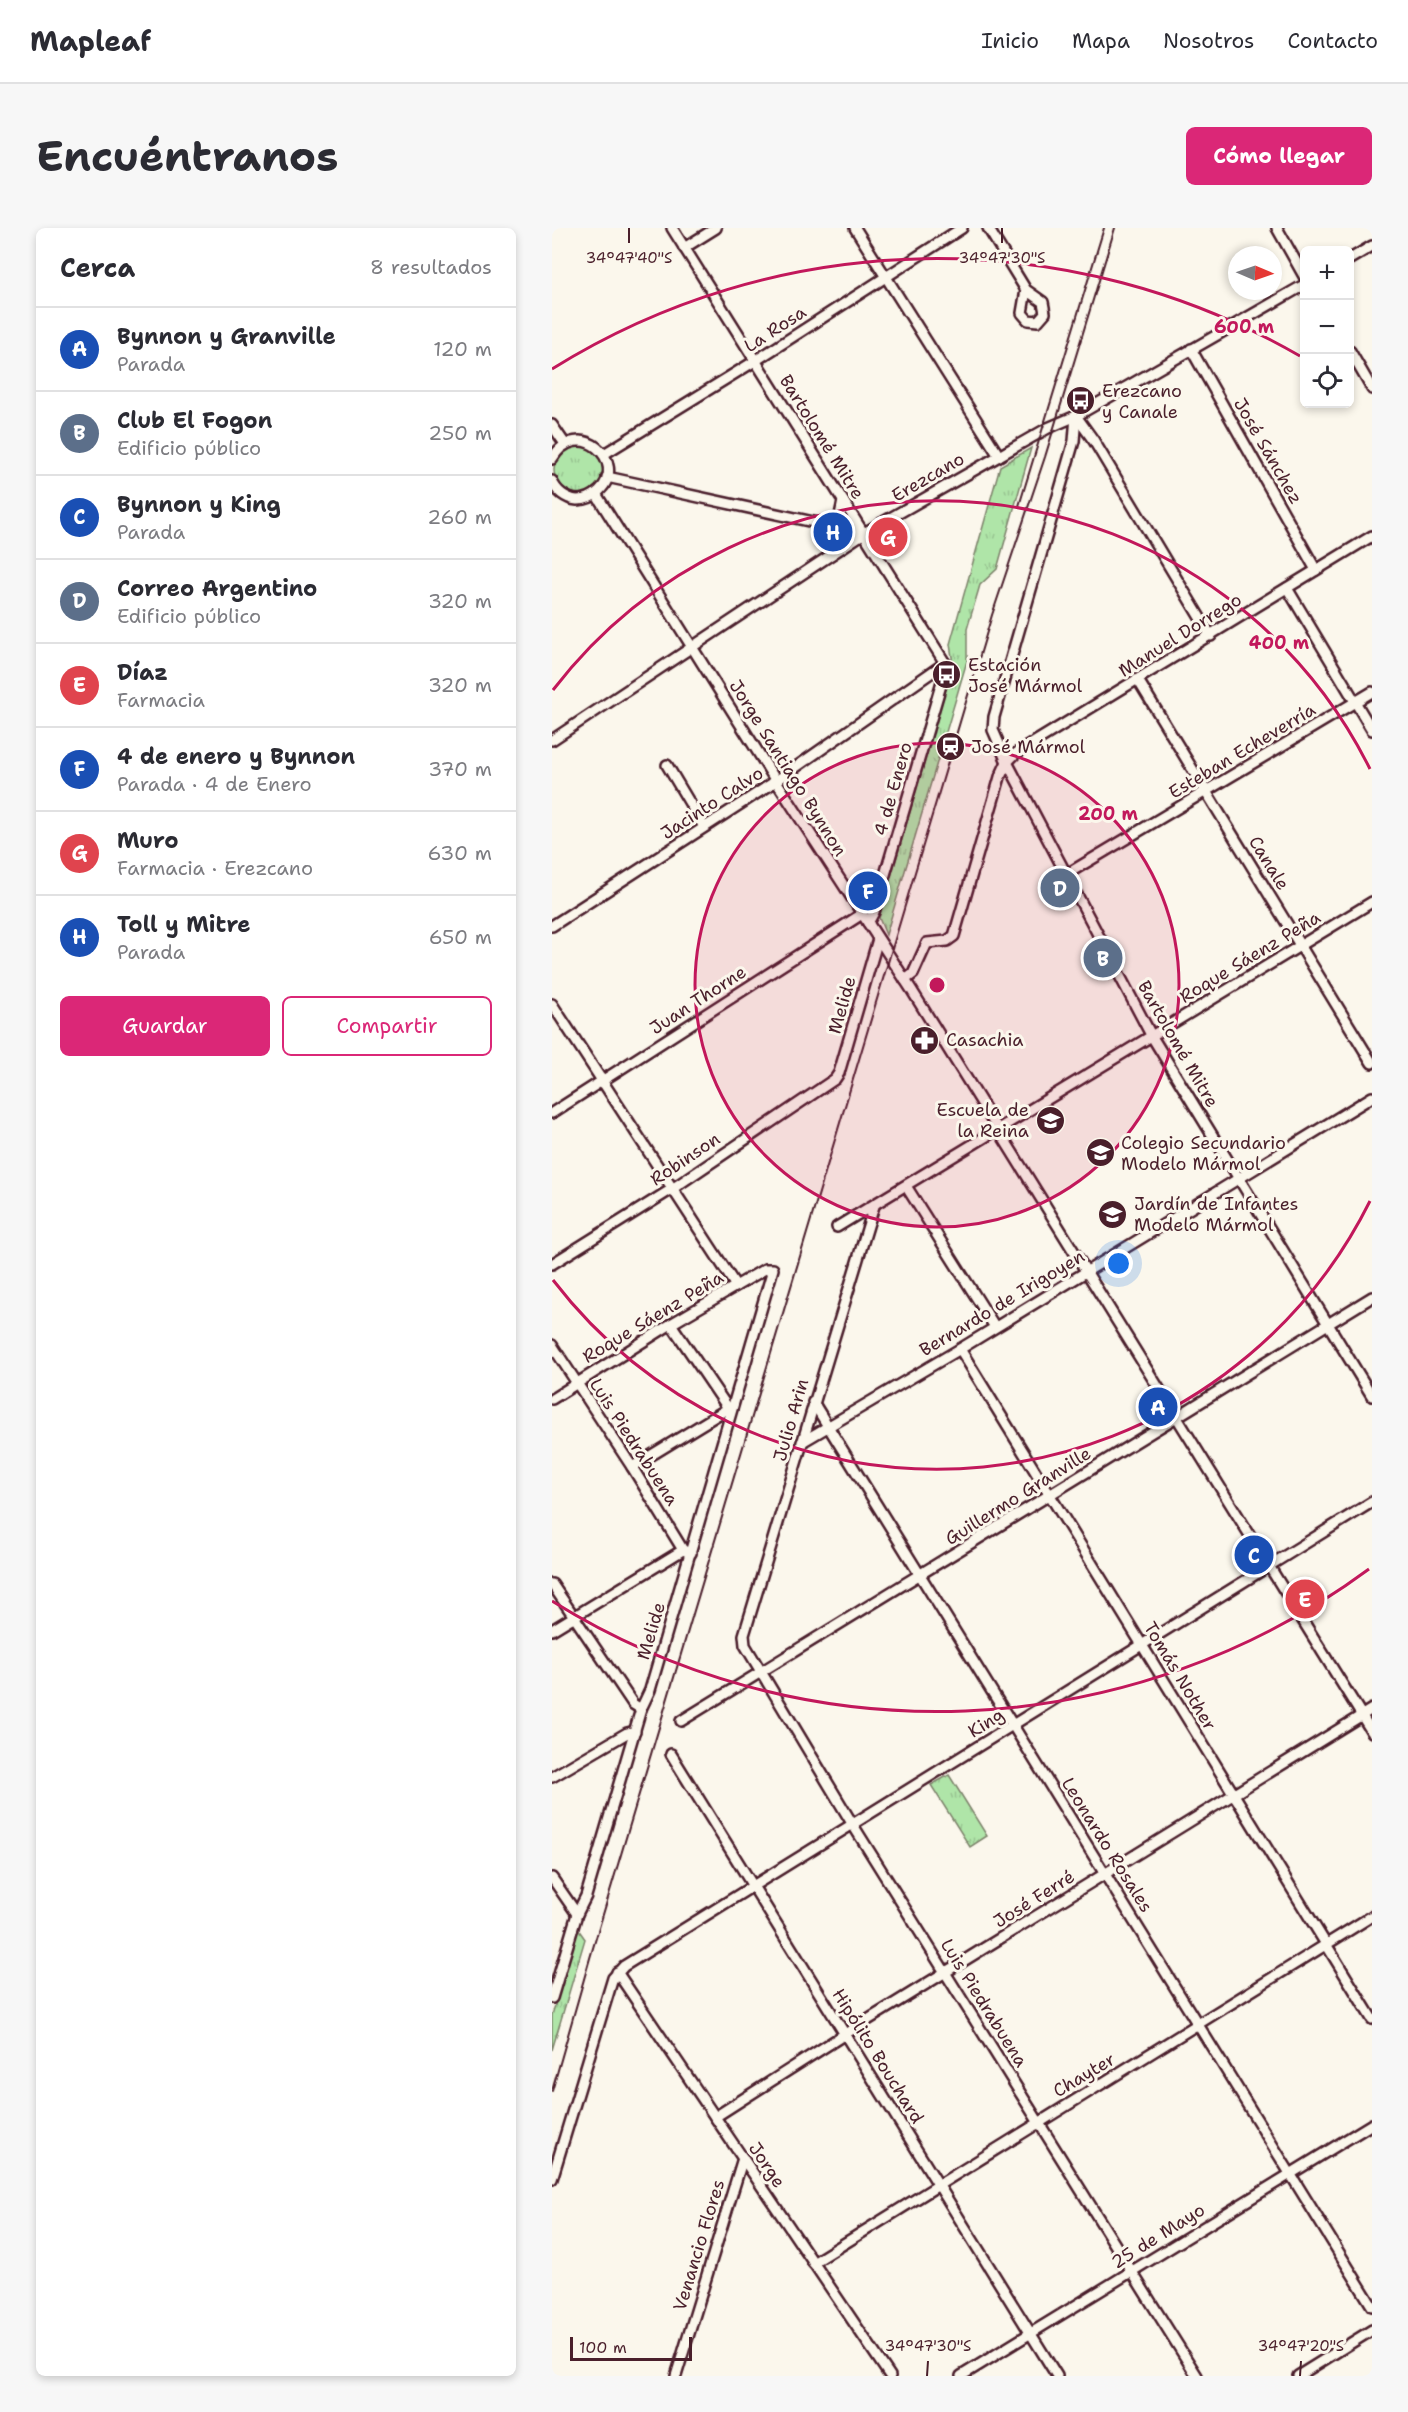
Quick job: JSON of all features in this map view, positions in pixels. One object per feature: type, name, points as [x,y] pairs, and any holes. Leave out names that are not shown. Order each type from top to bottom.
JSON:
[{"type":"street","name":"Bartolomé Mitre","points":[[672,228],[945,663]]},
{"type":"street","points":[[684,248],[716,228]]},
{"type":"street","points":[[855,228],[999,456]]},
{"type":"street","name":"La Rosa","points":[[604,454],[755,361],[962,228]]},
{"type":"street","points":[[988,228],[1026,290]]},
{"type":"street","points":[[1276,228],[1300,268]]},
{"type":"street","points":[[1354,257],[1372,246]]},
{"type":"street","name":"Erezcano","points":[[552,740],[864,533],[1048,428],[1076,416],[1300,288]]},
{"type":"street","name":"José Sánchez","points":[[1191,350],[1316,570]]},
{"type":"street","points":[[1352,354],[1372,388]]},
{"type":"street","name":"Bartolomé Mitre","points":[[1076,416],[1074,441],[994,717],[993,730],[1007,762],[1151,1035],[1372,1396]]},
{"type":"street","points":[[1076,416],[1094,441],[1210,636]]},
{"type":"street","points":[[552,425],[565,444]]},
{"type":"street","points":[[552,459],[565,444],[573,441],[590,443],[604,454],[607,462],[607,477],[596,494],[578,500],[560,493],[553,484]]},
{"type":"street","points":[[607,477],[864,533]]},
{"type":"street","name":"Jorge Santiago Bynnon","points":[[596,494],[776,781],[905,980],[1372,1732]]},
{"type":"street","points":[[832,554],[843,501]]},
{"type":"street","name":"Manuel Dorrego","points":[[1007,762],[1015,754],[1372,536]]},
{"type":"street","points":[[1287,588],[1372,730]]},
{"type":"street","name":"Jacinto Calvo","points":[[552,926],[776,781],[945,663]]},
{"type":"street","name":"4 de Enero","points":[[868,923],[880,890],[946,668],[945,663]]},
{"type":"street","name":"Canale","points":[[1137,680],[1372,1063]]},
{"type":"street","name":"Esteban Echeverría","points":[[1067,874],[1372,692]]},
{"type":"street","points":[[905,980],[913,974],[927,943],[947,941],[954,936],[1000,777],[1007,762]]},
{"type":"street","points":[[667,765],[705,827]]},
{"type":"street","name":"Roque Sáenz Peña","points":[[837,1227],[1372,902]]},
{"type":"street","name":"Juan Thorne","points":[[552,1113],[861,914]]},
{"type":"street","name":"Melide","points":[[835,1079],[839,1073],[878,939]]},
{"type":"street","points":[[552,1004],[736,1286]]},
{"type":"street","name":"Robinson","points":[[552,1264],[672,1189],[835,1079]]},
{"type":"street","name":"Bernardo de Irigoyen","points":[[802,1442],[960,1349],[1372,1097]]},
{"type":"street","points":[[906,1186],[995,1327]]},
{"type":"street","name":"Julio Arin","points":[[745,1645],[744,1635],[874,1206]]},
{"type":"street","name":"Roque Sáenz Peña","points":[[552,1400],[671,1324],[765,1269],[773,1269]]},
{"type":"street","name":"Melide","points":[[552,1998],[577,1914],[586,1896],[641,1708],[650,1690],[687,1552],[773,1269]]},
{"type":"street","name":"Guillermo Granville","points":[[681,1721],[1372,1297]]},
{"type":"street","points":[[632,1467],[730,1411],[671,1324]]},
{"type":"street","name":"Luis Piedrabuena","points":[[552,1345],[687,1552]]},
{"type":"street","name":"Tomás Nother","points":[[960,1349],[1372,2019]]},
{"type":"street","name":"Leonardo Rosales","points":[[813,1402],[1372,2306]]},
{"type":"street","name":"King","points":[[617,1972],[1372,1502]]},
{"type":"street","points":[[552,1630],[687,1552]]},
{"type":"street","points":[[552,1584],[633,1704],[641,1708]]},
{"type":"street","name":"Luis Piedrabuena","points":[[745,1645],[853,1825],[1197,2376]]},
{"type":"street","name":"José Ferré","points":[[715,2117],[845,2034],[1372,1709]]},
{"type":"street","points":[[552,1777],[627,1733],[635,1731]]},
{"type":"street","name":"Hipólito Bouchard","points":[[671,1754],[1057,2376]]},
{"type":"street","points":[[552,1878],[577,1914]]},
{"type":"street","name":"Chayter","points":[[813,2263],[1372,1916]]},
{"type":"street","points":[[552,2180],[617,1972]]},
{"type":"street","name":"Jorge","points":[[617,1972],[890,2376]]},
{"type":"street","name":"25 de Mayo","points":[[961,2376],[1372,2124]]},
{"type":"street","name":"Venancio Flores","points":[[676,2376],[743,2158]]},
{"type":"street","points":[[1298,2376],[1372,2330]]},
{"type":"green space","points":[[574,445],[584,445],[597,452],[604,465],[604,475],[597,488],[584,495],[574,495],[565,491],[558,484],[554,475],[554,465],[558,456],[565,449]]},
{"type":"green space","points":[[1031,448],[997,569],[980,585],[967,629],[967,661],[886,935],[879,918],[953,664],[950,644],[1000,466]]},
{"type":"green space","points":[[949,1775],[987,1836],[970,1847],[931,1785]]},
{"type":"green space","points":[[578,1929],[585,1939],[552,2050],[552,2015]]},
{"type":"railway","points":[[1019,506],[1104,228]]},
{"type":"railway","points":[[552,2091],[992,615],[1045,457],[1115,228]]},
{"type":"place","name":"Erezcano y Canale","points":[[1081,401]]},
{"type":"place","name":"Toll y Mitre","points":[[833,532]]},
{"type":"place","name":"Muro","points":[[888,537]]},
{"type":"place","name":"Estación José Mármol","points":[[947,675]]},
{"type":"place","name":"José Mármol","points":[[950,747]]},
{"type":"place","name":"Correo Argentino","points":[[1060,888]]},
{"type":"place","name":"4 de enero y Bynnon","points":[[868,891]]},
{"type":"place","name":"Club El Fogon","points":[[1103,958]]},
{"type":"place","name":"Casachia","points":[[925,1040]]},
{"type":"place","name":"Escuela de la Reina","points":[[1050,1120]]},
{"type":"place","name":"Colegio Secundario Modelo Mármol","points":[[1100,1153]]},
{"type":"place","name":"Jardín de Infantes Modelo Mármol","points":[[1113,1214]]},
{"type":"place","name":"Bynnon y Granville","points":[[1158,1407]]},
{"type":"place","name":"Bynnon y King","points":[[1254,1555]]},
{"type":"place","name":"Díaz","points":[[1305,1599]]}]
